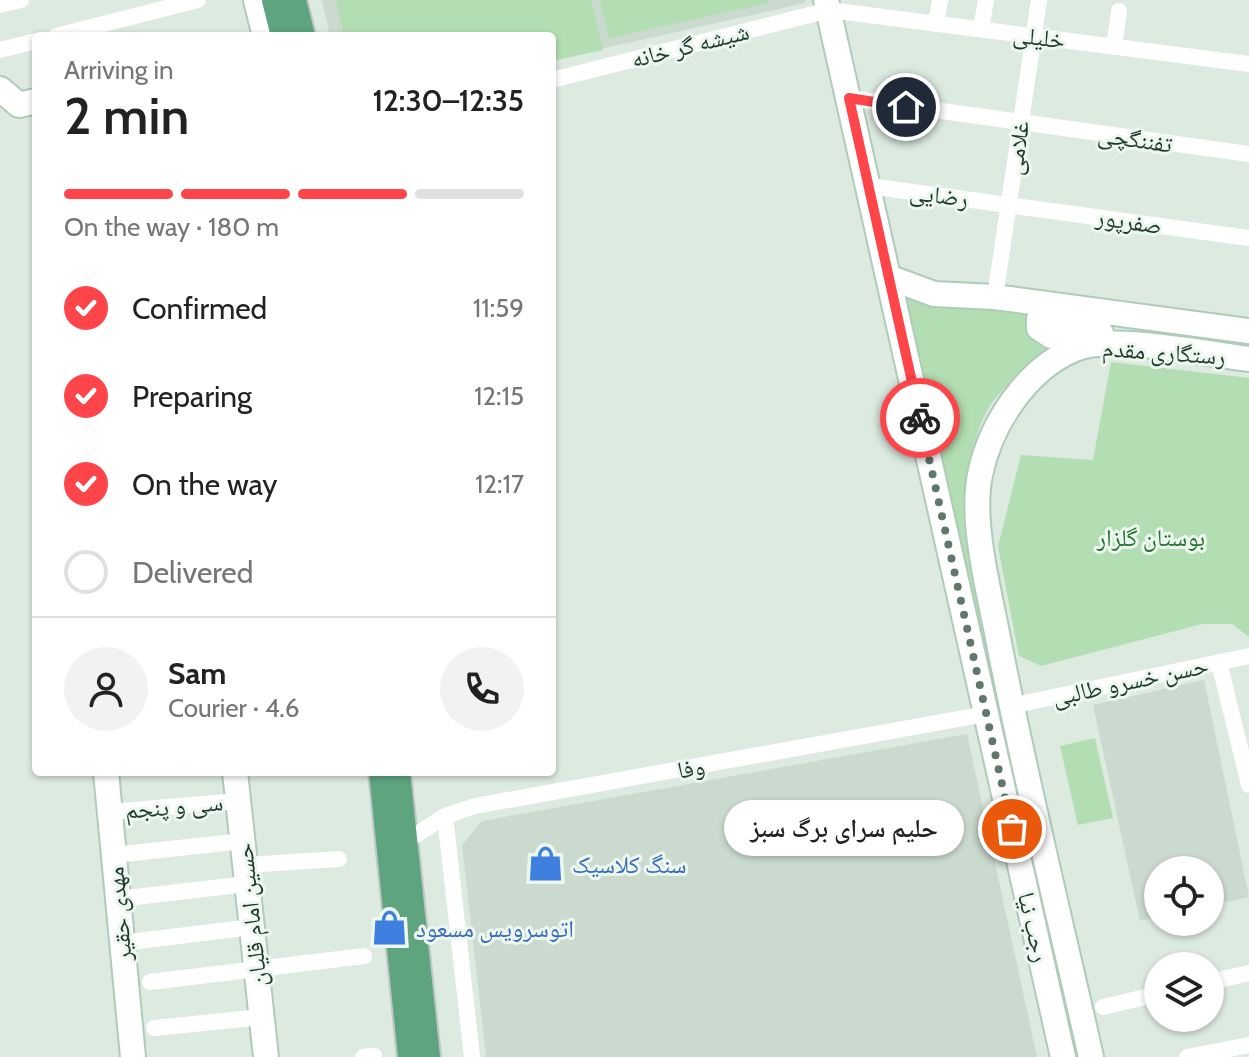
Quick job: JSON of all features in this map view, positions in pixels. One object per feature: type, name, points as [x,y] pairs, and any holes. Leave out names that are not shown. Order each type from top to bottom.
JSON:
[{"type":"main road","points":[[256,0],[264,32]]},
{"type":"main road","points":[[274,0],[282,32]]},
{"type":"main road","points":[[294,0],[302,32]]},
{"type":"main road","name":"رجب نیا","points":[[827,5],[1063,1057]]},
{"type":"main road","points":[[0,89],[19,105],[32,102]]},
{"type":"main road","name":"رستگاری مقدم","points":[[888,277],[934,294],[995,297],[1249,331]]},
{"type":"main road","points":[[1111,312],[1046,312],[1038,324],[1046,335],[1083,330],[1109,334],[1126,345]]},
{"type":"main road","name":"رستگاری مقدم","points":[[980,547],[979,476],[1000,416],[1044,367],[1077,348],[1126,345],[1249,359]]},
{"type":"main road","name":"رجب نیا","points":[[980,547],[1011,706],[1091,1057]]},
{"type":"main road","name":"مهدی حقیر","points":[[106,776],[133,1057]]},
{"type":"main road","name":"حسین امام قلیان","points":[[235,776],[266,1057]]},
{"type":"main road","points":[[380,776],[410,1057]]},
{"type":"main road","points":[[398,776],[428,1057]]},
{"type":"street","points":[[0,5],[21,0]]},
{"type":"street","points":[[72,32],[198,0]]},
{"type":"street","points":[[936,24],[940,0]]},
{"type":"street","points":[[981,29],[986,0]]},
{"type":"street","name":"غلامی","points":[[995,297],[1039,0]]},
{"type":"street","name":"خلیلی","points":[[827,5],[936,24],[1249,64]]},
{"type":"street","name":"شیشه گر خانه","points":[[556,79],[827,5]]},
{"type":"street","points":[[1114,47],[1119,11]]},
{"type":"street","points":[[0,50],[32,42]]},
{"type":"street","name":"تفننگچی","points":[[849,98],[1249,154]]},
{"type":"street","name":"رضایی","points":[[869,186],[1009,204]]},
{"type":"street","name":"صفرپور","points":[[1009,204],[1249,238]]},
{"type":"street","name":"حسن خسرو طالبی","points":[[1011,706],[1249,656]]},
{"type":"street","points":[[1219,662],[1249,785]]},
{"type":"street","name":"وفا","points":[[405,842],[445,816],[475,806],[986,714]]},
{"type":"street","name":"سی و پنجم","points":[[110,812],[238,801]]},
{"type":"street","points":[[445,816],[472,1057]]},
{"type":"street","points":[[114,855],[245,864],[339,859]]},
{"type":"street","points":[[118,899],[245,864]]},
{"type":"street","points":[[122,943],[252,927]]},
{"type":"street","points":[[150,982],[364,956]]},
{"type":"street","points":[[1224,979],[1249,973]]},
{"type":"street","points":[[1103,1007],[1144,997]]},
{"type":"street","points":[[154,1028],[262,1017]]},
{"type":"street","points":[[1194,1056],[1249,1045]]},
{"type":"shaded area","points":[[322,0],[805,0],[805,3],[556,59],[556,32],[329,32]]},
{"type":"shaded area","points":[[1204,680],[1249,897],[1224,902],[1224,856],[1144,856],[1144,920],[1140,921],[1093,705]]},
{"type":"shaded area","points":[[967,734],[1037,1057],[486,1057],[462,845],[482,821]]},
{"type":"green space","points":[[336,0],[591,0],[603,50],[556,60],[556,32],[343,32]]},
{"type":"green space","points":[[600,0],[768,0],[768,3],[609,38]]},
{"type":"green space","points":[[900,288],[1040,308],[1071,341],[1024,371],[993,402],[975,441],[966,496],[1084,1057],[1078,1057],[942,460],[941,430],[926,390]]},
{"type":"green space","name":"بوستان گلزار","points":[[1111,362],[1249,378],[1249,637],[1232,624],[1202,624],[1041,666],[1019,656],[998,546],[1021,455],[1093,460]]},
{"type":"green space","points":[[1095,738],[1113,818],[1078,825],[1060,746]]},
{"type":"way so far","points":[[920,418],[1012,829]]},
{"type":"place","name":"حلیم سرای برگ سبز","points":[[1012,829]]},
{"type":"place","name":"سنگ کلاسیک","points":[[546,864]]},
{"type":"place","name":"اتوسرویس مسعود","points":[[390,928]]},
{"type":"route","points":[[906,107],[849,98],[920,418]]}]
